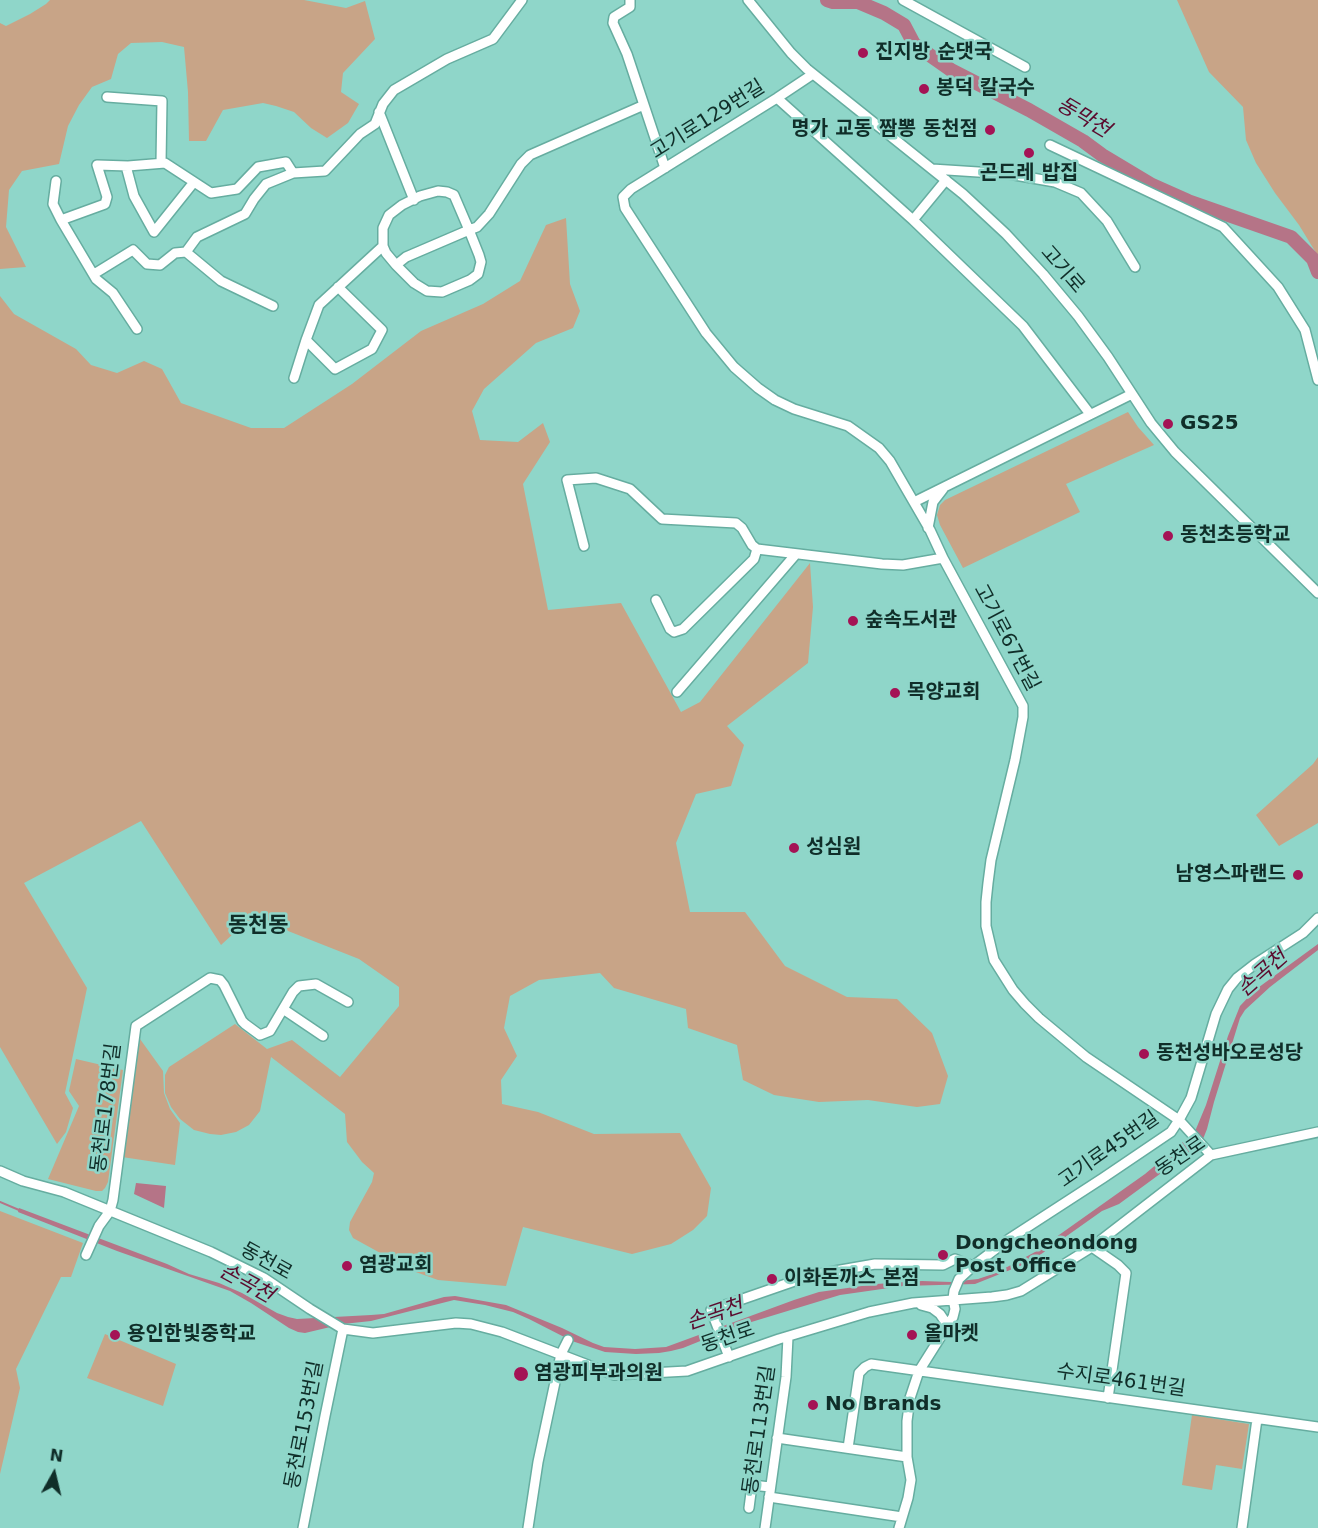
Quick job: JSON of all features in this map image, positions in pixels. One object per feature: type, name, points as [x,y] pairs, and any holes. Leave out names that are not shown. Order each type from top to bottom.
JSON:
[{"type":"street","points":[[186,252],[197,237],[245,214],[266,184],[293,173],[325,171],[360,134],[375,124],[383,104],[394,90],[447,59],[493,39],[522,0]]},
{"type":"street","points":[[630,0],[630,7],[614,17],[613,23],[627,54],[665,168]]},
{"type":"street","name":"고기로","points":[[748,0],[791,53],[813,74],[933,169],[993,221],[1047,279],[1088,330],[1151,423],[1175,452],[1318,593]]},
{"type":"street","points":[[903,0],[1025,67]]},
{"type":"street","name":"고기로129번길","points":[[623,197],[631,189],[813,74]]},
{"type":"street","points":[[107,97],[162,101],[161,163]]},
{"type":"street","points":[[777,98],[913,220],[1023,326],[1090,414]]},
{"type":"street","points":[[396,265],[406,257],[477,226],[489,213],[521,164],[530,155],[644,105]]},
{"type":"street","points":[[379,112],[414,200]]},
{"type":"street","points":[[1050,145],[1223,227],[1278,287],[1305,330],[1318,380]]},
{"type":"street","points":[[61,220],[105,204],[107,197],[97,165],[126,166],[165,163],[211,193],[237,189],[258,167],[286,162],[293,173]]},
{"type":"street","points":[[126,166],[134,196],[154,232],[194,182]]},
{"type":"street","points":[[933,169],[1020,176],[1055,182],[1081,193],[1107,221],[1135,267]]},
{"type":"street","points":[[913,220],[946,180]]},
{"type":"street","points":[[56,181],[53,204],[61,220],[96,279],[113,293],[137,329]]},
{"type":"street","points":[[438,191],[454,195],[479,255],[481,262],[478,274],[442,292],[427,291],[414,283],[396,265],[383,246],[383,228],[389,215],[414,200],[438,191]]},
{"type":"street","name":"고기로67번길","points":[[623,197],[625,208],[706,333],[734,367],[776,400],[794,409],[848,426],[879,448],[890,461],[1023,706],[1015,760],[988,883],[986,926],[994,960],[1012,990],[1039,1018],[1086,1057],[1179,1120],[1208,1152]]},
{"type":"street","points":[[294,378],[319,305],[383,246]]},
{"type":"street","points":[[94,274],[133,250],[147,264],[160,265],[175,253],[186,252],[221,282],[273,306]]},
{"type":"street","points":[[306,340],[335,369],[372,349],[382,330],[338,287]]},
{"type":"street","points":[[914,502],[1132,394]]},
{"type":"street","points":[[584,546],[567,480],[596,478],[635,493],[662,519],[736,523],[757,549],[889,565],[943,558]]},
{"type":"street","points":[[928,528],[933,502],[947,485]]},
{"type":"street","points":[[656,600],[670,629],[674,632],[683,629],[754,560],[757,549]]},
{"type":"street","points":[[677,692],[796,554]]},
{"type":"street","name":"고기로45번길","points":[[969,1269],[1009,1239],[1171,1131],[1191,1098],[1214,1022],[1228,989],[1237,978],[1303,933],[1318,918]]},
{"type":"street","name":"동천로178번길","points":[[86,1255],[99,1226],[110,1211],[113,1200],[136,1026],[210,978],[215,978],[224,984],[242,1021],[260,1035],[270,1031],[299,986],[316,984],[348,1002]]},
{"type":"street","points":[[283,1009],[323,1036]]},
{"type":"street","name":"동천로","points":[[0,1171],[22,1181],[64,1192],[211,1252],[264,1278],[343,1329],[373,1333],[456,1323],[471,1324],[502,1332],[614,1376],[687,1371],[869,1312],[913,1303],[992,1297],[1021,1291],[1092,1247],[1208,1152],[1318,1132]]},
{"type":"street","points":[[1092,1247],[1126,1273],[1108,1398]]},
{"type":"street","points":[[729,1357],[711,1310],[812,1275],[875,1264],[943,1265],[955,1259],[969,1269],[957,1285],[953,1299],[955,1309],[948,1326],[919,1371],[910,1398],[907,1421],[907,1457],[911,1480],[899,1528]]},
{"type":"street","points":[[913,1303],[932,1308],[940,1314],[948,1326]]},
{"type":"street","name":"동천로153번길","points":[[303,1528],[343,1329]]},
{"type":"street","name":"동천로113번길","points":[[765,1528],[786,1377],[788,1337]]},
{"type":"street","points":[[528,1528],[538,1462],[561,1354],[568,1340]]},
{"type":"street","name":"수지로461번길","points":[[848,1448],[859,1373],[871,1364],[1318,1428]]},
{"type":"street","points":[[1242,1528],[1257,1419]]},
{"type":"street","points":[[777,1438],[907,1457]]},
{"type":"street","points":[[749,1508],[752,1485],[770,1492],[902,1518]]},
{"type":"shaded area","points":[[50,0],[304,0],[346,8],[365,1],[375,39],[343,73],[341,92],[359,104],[348,123],[327,138],[311,128],[294,112],[263,103],[223,110],[206,141],[189,141],[184,47],[162,42],[131,43],[118,54],[111,79],[92,87],[79,105],[68,126],[59,164],[22,171],[9,190],[6,227],[26,267],[0,269],[0,23],[6,26],[30,14]]},
{"type":"shaded area","points":[[1177,0],[1318,0],[1318,256],[1256,163],[1246,140],[1243,107],[1209,72]]},
{"type":"shaded area","points":[[566,218],[570,284],[580,311],[573,328],[536,343],[484,389],[472,411],[480,440],[518,442],[543,423],[550,442],[523,484],[548,610],[621,603],[681,712],[700,702],[810,563],[813,607],[808,663],[727,726],[744,745],[731,786],[696,794],[676,843],[690,912],[745,912],[785,966],[847,997],[897,999],[932,1033],[948,1076],[940,1104],[917,1107],[868,1100],[819,1102],[774,1095],[743,1080],[737,1045],[688,1028],[686,1009],[614,988],[600,973],[539,980],[510,996],[504,1028],[517,1056],[501,1080],[502,1104],[538,1112],[594,1134],[680,1133],[711,1188],[707,1216],[693,1230],[671,1244],[632,1254],[523,1227],[506,1286],[438,1280],[413,1271],[353,1238],[349,1230],[350,1222],[372,1182],[374,1173],[362,1162],[347,1142],[345,1114],[271,1057],[260,1111],[249,1125],[236,1132],[221,1135],[194,1130],[180,1119],[171,1107],[165,1093],[165,1075],[169,1067],[235,1024],[267,1049],[292,1040],[340,1077],[399,1006],[399,987],[359,959],[283,929],[245,923],[221,945],[141,821],[24,883],[87,988],[65,1093],[73,1108],[66,1132],[57,1144],[0,1047],[0,296],[14,314],[76,349],[91,365],[117,373],[144,361],[162,369],[181,403],[251,428],[284,428],[352,384],[421,331],[483,304],[520,281],[546,225]]},
{"type":"shaded area","points":[[1128,412],[1154,445],[1066,484],[1080,512],[963,568],[937,515],[940,505],[945,500]]},
{"type":"shaded area","points":[[1318,757],[1318,823],[1279,846],[1256,815]]},
{"type":"shaded area","points":[[1318,944],[1318,950],[1270,987],[1245,1010],[1240,1018],[1207,1129],[1198,1146],[1119,1204],[1102,1211],[1030,1262],[975,1284],[903,1286],[840,1295],[735,1327],[671,1351],[636,1354],[605,1352],[572,1341],[513,1312],[454,1300],[371,1321],[343,1324],[305,1333],[298,1332],[230,1291],[117,1251],[18,1212],[19,1208],[189,1274],[219,1283],[277,1313],[297,1319],[384,1314],[455,1296],[506,1305],[604,1347],[635,1349],[666,1347],[819,1292],[876,1284],[978,1279],[996,1273],[1035,1252],[1145,1174],[1190,1136],[1196,1129],[1206,1105],[1240,1006],[1255,990]]},
{"type":"shaded area","points":[[140,1039],[163,1071],[164,1093],[170,1109],[180,1123],[175,1165],[122,1157]]},
{"type":"shaded area","points":[[76,1059],[123,1070],[108,1182],[102,1191],[48,1179],[79,1106],[69,1091]]},
{"type":"shaded area","points":[[136,1183],[166,1186],[164,1208],[134,1194]]},
{"type":"shaded area","points":[[0,1211],[83,1243],[71,1277],[61,1277],[16,1369],[20,1388],[0,1474]]},
{"type":"shaded area","points":[[105,1334],[176,1364],[163,1406],[87,1378]]},
{"type":"shaded area","points":[[1192,1415],[1249,1424],[1242,1469],[1216,1465],[1212,1490],[1182,1485]]},
{"type":"waterway","name":"동막천","points":[[827,0],[858,2],[884,13],[904,25],[914,44],[951,70],[1029,110],[1152,185],[1188,201],[1291,237],[1313,259],[1318,272]]},
{"type":"waterway","name":"손곡천","points":[[0,1202],[19,1210]]},
{"type":"place","name":"진지방 순댓국","points":[[863,53]]},
{"type":"place","name":"봉덕 칼국수","points":[[924,89]]},
{"type":"place","name":"명가 교동 짬뽕 동천점","points":[[990,130]]},
{"type":"place","name":"곤드레 밥집","points":[[1029,153]]},
{"type":"place","name":"GS25","points":[[1168,424]]},
{"type":"place","name":"동천초등학교","points":[[1168,536]]},
{"type":"place","name":"숲속도서관","points":[[853,621]]},
{"type":"place","name":"목양교회","points":[[895,693]]},
{"type":"place","name":"성심원","points":[[794,848]]},
{"type":"place","name":"남영스파랜드","points":[[1298,875]]},
{"type":"place","name":"동천성바오로성당","points":[[1144,1054]]},
{"type":"place","name":"Dongcheondong Post Office","points":[[943,1255]]},
{"type":"place","name":"염광교회","points":[[347,1266]]},
{"type":"place","name":"이화돈까스 본점","points":[[772,1279]]},
{"type":"place","name":"용인한빛중학교","points":[[115,1335]]},
{"type":"place","name":"올마켓","points":[[912,1335]]},
{"type":"place","name":"염광피부과의원","points":[[521,1374]]},
{"type":"place","name":"No Brands","points":[[813,1405]]},
{"type":"district","name":"동천동","points":[[258,926]]}]
